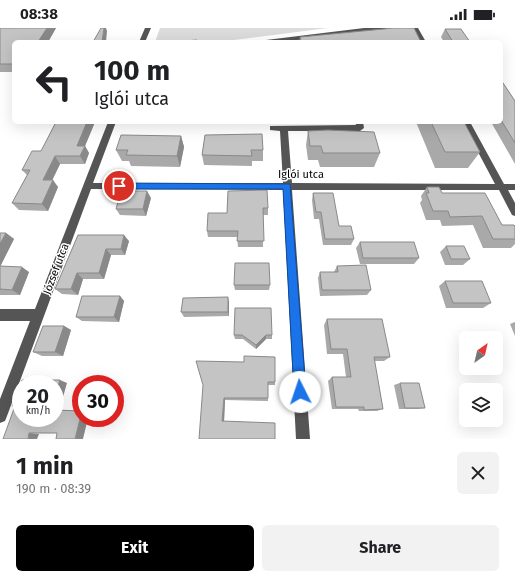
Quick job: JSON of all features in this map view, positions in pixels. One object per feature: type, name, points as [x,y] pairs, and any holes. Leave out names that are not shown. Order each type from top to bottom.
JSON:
[{"type":"street","points":[[143,40],[148,28]]},
{"type":"street","points":[[284,40],[385,28]]},
{"type":"street","points":[[415,28],[422,40]]},
{"type":"street","name":"József utca","points":[[0,416],[111,124]]},
{"type":"street","points":[[274,128],[360,128],[359,124]]},
{"type":"street","points":[[467,124],[515,212]]},
{"type":"street","points":[[284,128],[303,439]]},
{"type":"street","name":"Iglói utca","points":[[88,186],[515,186]]},
{"type":"street","points":[[0,315],[38,315]]},
{"type":"shaded area","points":[[160,28],[328,28],[234,40],[156,40]]},
{"type":"building","points":[[0,28],[47,28],[39,40],[12,40],[12,64],[0,64]]},
{"type":"building","points":[[101,28],[104,28],[102,40],[94,40]]},
{"type":"building","points":[[394,28],[414,28],[420,40],[301,40],[300,37]]},
{"type":"building","points":[[445,29],[461,29],[469,40],[452,40]]},
{"type":"building","points":[[503,83],[515,101],[515,143],[503,123]]},
{"type":"building","points":[[55,124],[86,124],[77,146],[85,146],[80,156],[55,156],[43,180],[53,180],[42,204],[12,203],[30,170],[22,170],[32,151],[41,151]]},
{"type":"building","points":[[432,124],[465,124],[480,152],[445,152]]},
{"type":"building","points":[[328,130],[374,132],[380,153],[323,153],[321,146],[310,146],[308,131]]},
{"type":"building","points":[[262,134],[263,150],[251,150],[252,156],[202,155],[205,135]]},
{"type":"building","points":[[121,135],[181,136],[177,156],[126,155],[128,150],[116,150]]},
{"type":"building","points":[[427,187],[439,187],[442,193],[485,193],[502,225],[515,226],[515,239],[493,239],[482,216],[450,217],[448,211],[433,211],[426,193],[429,193]]},
{"type":"building","points":[[267,190],[268,208],[263,208],[264,241],[237,241],[238,231],[207,231],[208,213],[227,213],[228,191]]},
{"type":"building","points":[[121,191],[147,191],[143,209],[116,209]]},
{"type":"building","points":[[313,193],[333,193],[339,226],[351,226],[354,239],[325,239],[321,212],[316,212]]},
{"type":"building","points":[[0,233],[6,233],[0,244]]},
{"type":"building","points":[[78,235],[124,235],[121,249],[106,249],[99,273],[77,273],[71,289],[55,289]]},
{"type":"building","points":[[360,242],[414,242],[419,258],[363,258]]},
{"type":"building","points":[[446,246],[464,246],[470,259],[451,259]]},
{"type":"building","points":[[235,263],[269,263],[270,285],[234,285]]},
{"type":"building","points":[[366,265],[371,290],[322,290],[320,272],[338,272],[337,266]]},
{"type":"building","points":[[0,266],[22,267],[12,290],[0,289]]},
{"type":"building","points":[[445,281],[482,281],[491,303],[453,303]]},
{"type":"building","points":[[82,296],[120,296],[114,317],[76,317]]},
{"type":"building","points":[[228,297],[228,312],[181,312],[183,298]]},
{"type":"building","points":[[235,308],[271,308],[272,335],[266,335],[256,345],[242,335],[234,335]]},
{"type":"building","points":[[327,319],[382,319],[390,357],[374,357],[383,409],[364,410],[364,407],[336,407],[332,377],[351,377],[347,349],[331,349]]},
{"type":"building","points":[[43,326],[64,326],[55,352],[33,352]]},
{"type":"building","points":[[244,356],[275,357],[275,382],[268,382],[268,398],[224,398],[222,421],[275,423],[275,439],[199,439],[203,385],[196,361],[244,362]]},
{"type":"building","points":[[400,383],[419,383],[425,408],[405,408]]},
{"type":"building","points":[[64,410],[72,411],[72,427],[78,427],[75,439],[56,439],[57,433],[29,433],[28,439],[3,439],[12,414],[12,427],[64,427]]},
{"type":"route","points":[[119,186],[287,186],[300,392]]}]
